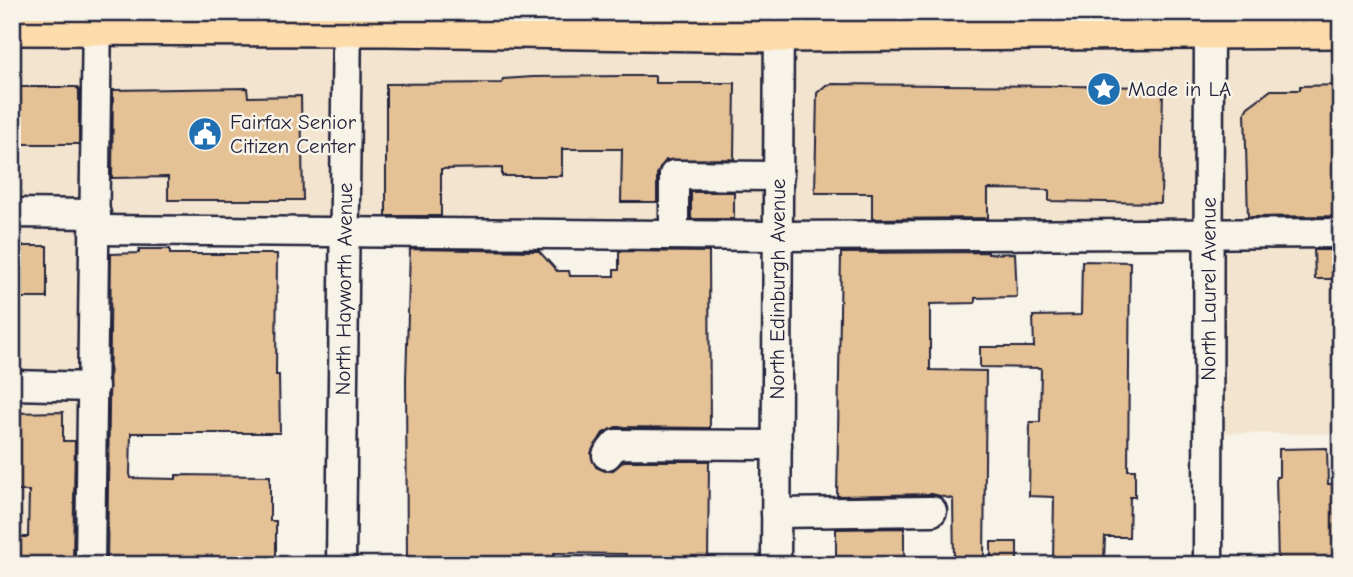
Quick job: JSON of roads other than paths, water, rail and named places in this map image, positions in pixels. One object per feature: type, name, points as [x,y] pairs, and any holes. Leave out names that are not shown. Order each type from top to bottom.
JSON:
[{"type":"main road","points":[[12,26],[97,19],[779,23],[1209,21],[1341,29]]},
{"type":"street","points":[[90,565],[97,19]]},
{"type":"street","name":"North Hayworth Avenue","points":[[341,565],[347,20]]},
{"type":"street","name":"North Laurel Avenue","points":[[1208,565],[1211,232],[1209,21]]},
{"type":"street","name":"North Edinburgh Avenue","points":[[776,565],[779,23]]},
{"type":"street","points":[[674,235],[674,175],[779,176]]},
{"type":"street","points":[[12,213],[96,222],[344,230],[674,235],[1341,233]]},
{"type":"street","points":[[12,385],[94,387]]},
{"type":"street","points":[[607,455],[616,444],[777,445]]},
{"type":"street","points":[[776,513],[932,511]]},
{"type":"place","name":"Made in LA","points":[[1104,89]]},
{"type":"place","name":"Fairfax Senior Citizen Center","points":[[205,134]]}]
